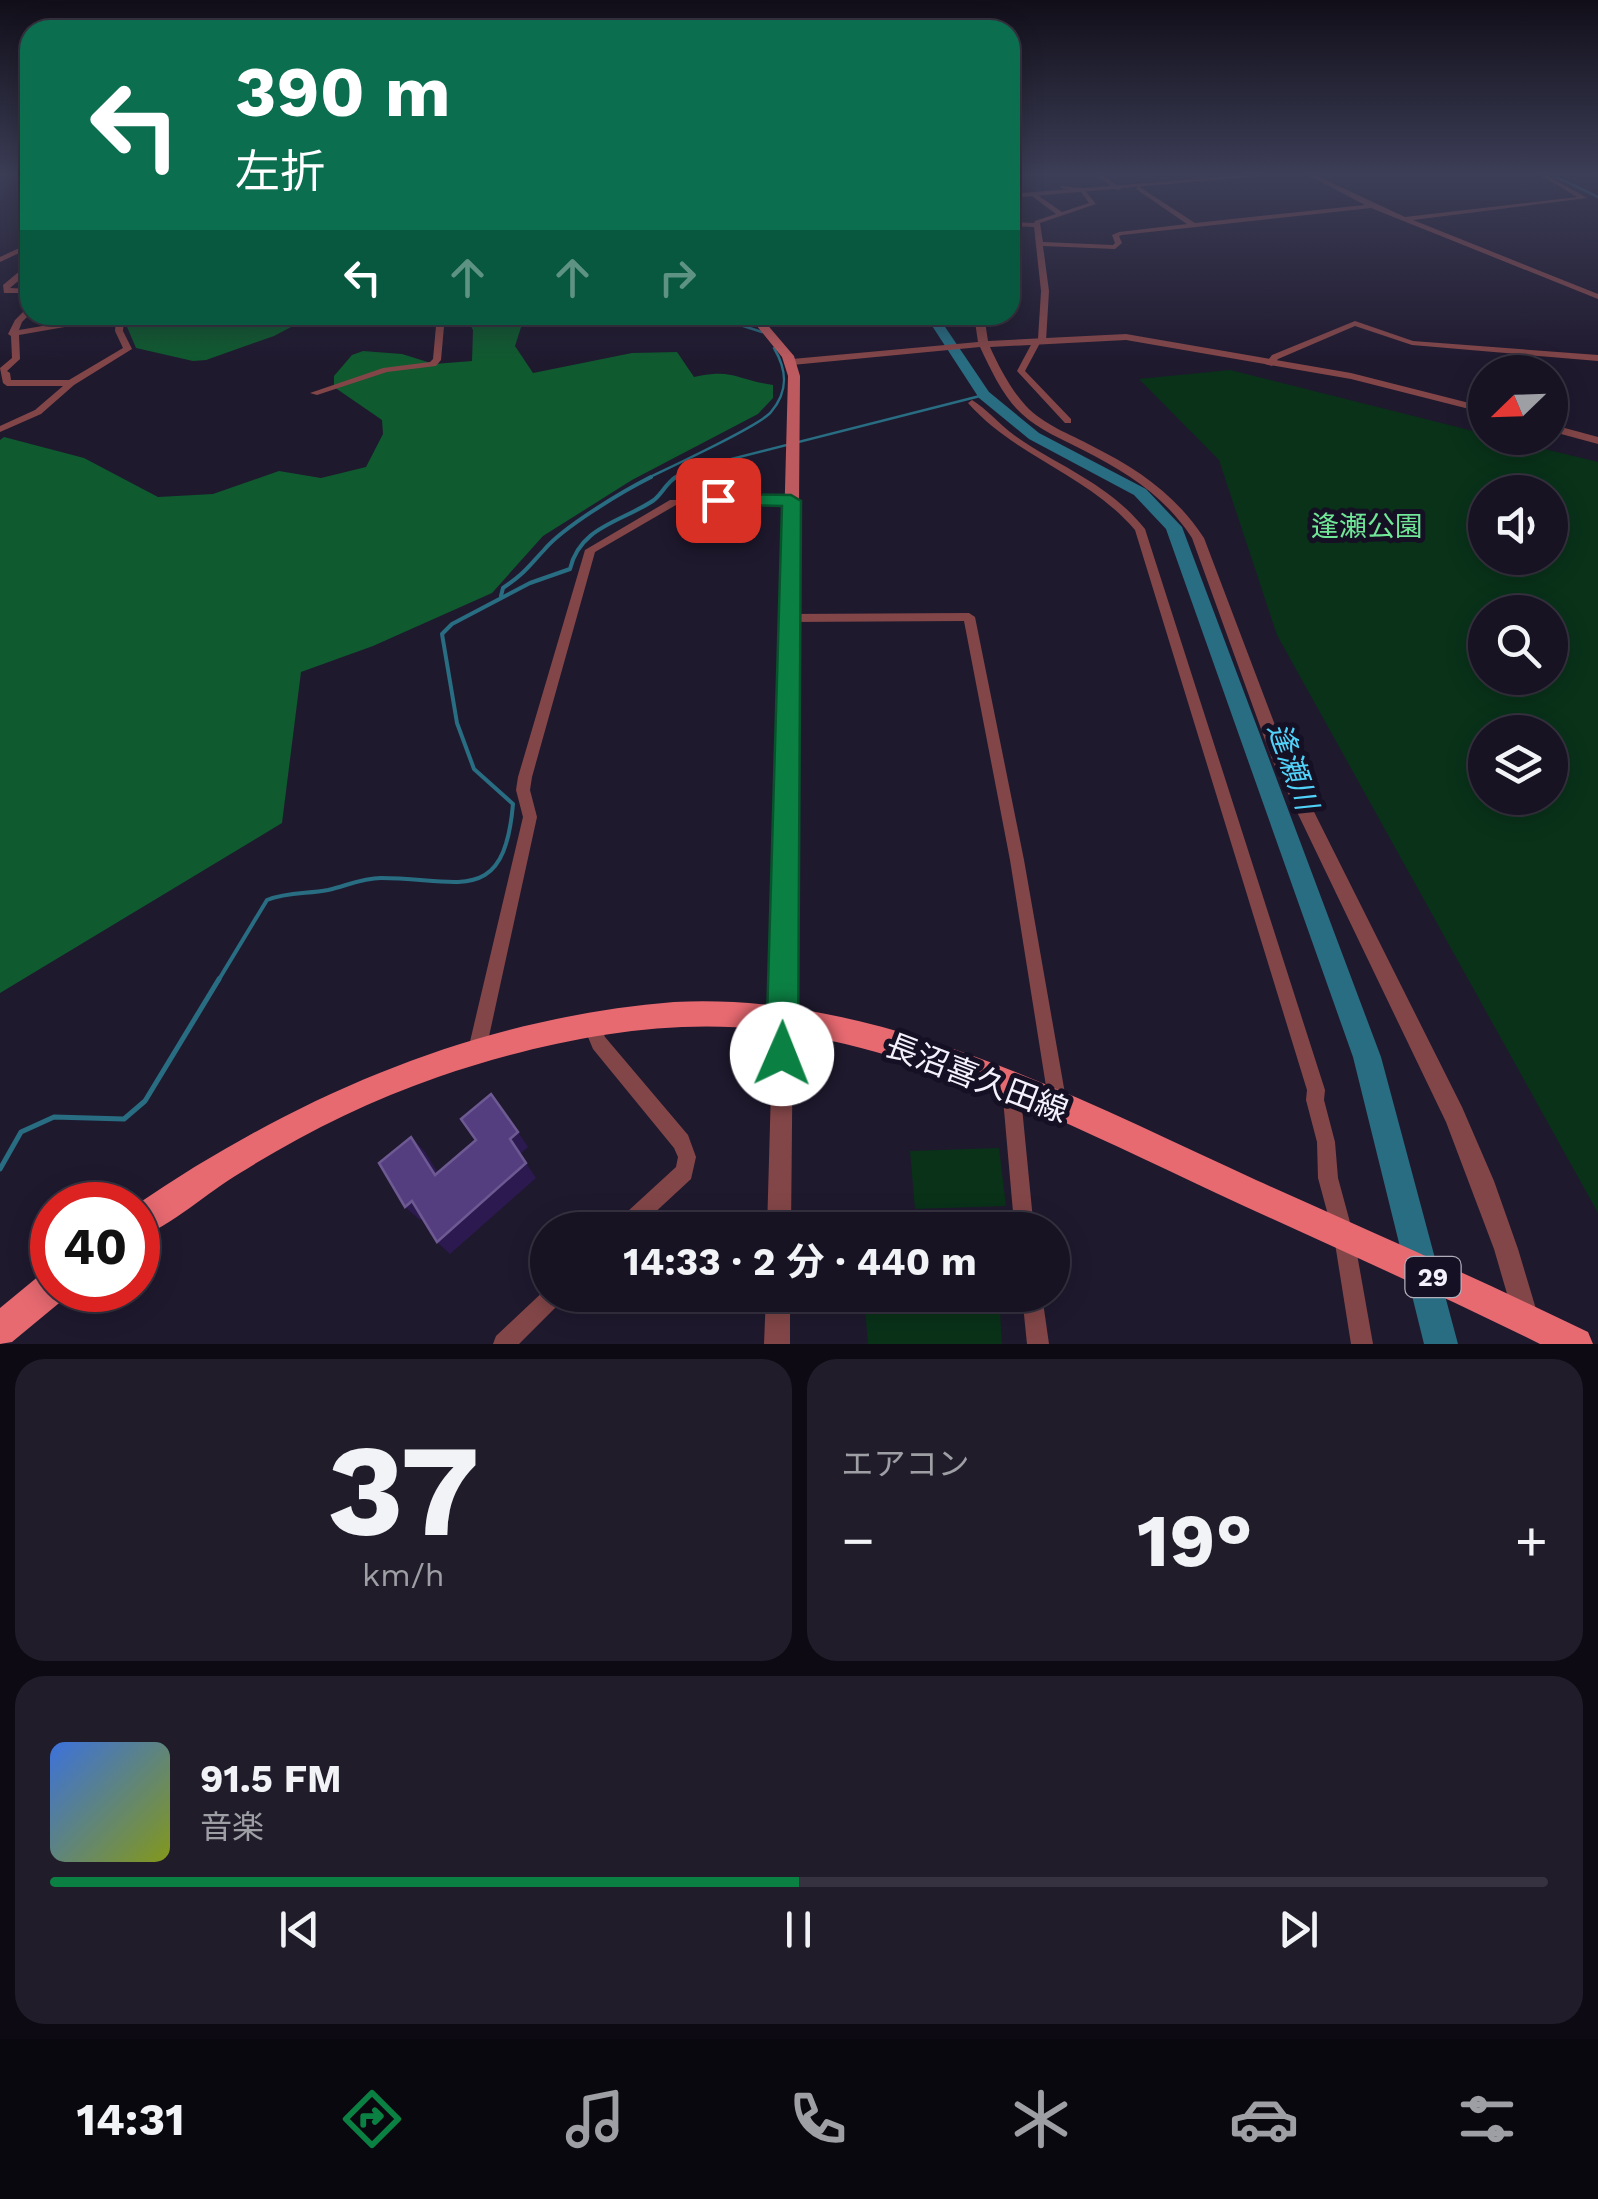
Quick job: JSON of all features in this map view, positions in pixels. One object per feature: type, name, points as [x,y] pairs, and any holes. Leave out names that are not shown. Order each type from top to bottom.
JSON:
[{"type":"main road","points":[[761,325],[792,362],[782,1019]]},
{"type":"main road","name":"長沼喜久田線","points":[[160,1208],[283,1130],[380,1084],[477,1050],[592,1025],[706,1015],[782,1019],[894,1044],[1011,1084],[1576,1344]]},
{"type":"main road","points":[[0,1330],[30,1305]]},
{"type":"street","points":[[1039,238],[1045,292],[1039,341],[1021,370],[1068,421]]},
{"type":"street","points":[[1041,244],[1115,247],[1116,238]]},
{"type":"street","points":[[1449,238],[1598,297]]},
{"type":"street","points":[[20,274],[6,290],[20,291]]},
{"type":"street","points":[[0,373],[17,356],[12,334],[20,318]]},
{"type":"street","points":[[1269,364],[1274,357],[1354,323],[1412,342],[1598,358]]},
{"type":"street","points":[[12,334],[63,325]]},
{"type":"street","points":[[0,429],[38,412],[72,383],[128,349],[129,344],[118,332],[119,325]]},
{"type":"street","points":[[314,393],[386,370],[433,364],[437,360],[440,325]]},
{"type":"street","points":[[979,325],[980,345],[1024,410],[1052,430],[1134,472],[1163,493],[1184,514],[1198,538],[1294,791],[1472,1149],[1508,1244],[1517,1315]]},
{"type":"street","points":[[792,362],[1039,341],[1143,339],[1352,376],[1468,406]]},
{"type":"street","points":[[0,373],[6,373],[8,383],[72,383]]},
{"type":"street","points":[[972,403],[1008,438],[1110,494],[1140,528],[1316,1090],[1328,1178],[1352,1240],[1362,1344]]},
{"type":"street","points":[[1568,432],[1598,441]]},
{"type":"street","points":[[477,1050],[530,817],[523,790],[525,777],[590,550],[674,502],[791,501]]},
{"type":"street","points":[[789,618],[970,617],[1059,1108]]},
{"type":"street","points":[[779,1212],[782,1019]]},
{"type":"street","points":[[592,1025],[599,1043],[681,1142],[687,1157],[684,1172],[641,1212]]},
{"type":"street","points":[[1011,1084],[1023,1212]]},
{"type":"street","points":[[504,1344],[537,1312]]},
{"type":"street","points":[[777,1344],[778,1312]]},
{"type":"street","points":[[1034,1312],[1038,1344]]},
{"type":"green space","points":[[126,325],[295,325],[206,360],[193,361],[136,348]]},
{"type":"green space","points":[[470,325],[522,325],[515,346],[533,373],[632,353],[677,352],[694,377],[727,374],[773,385],[773,398],[758,414],[632,480],[543,536],[492,593],[373,646],[301,672],[282,823],[0,993],[0,440],[4,437],[84,458],[158,497],[213,494],[279,471],[321,478],[366,467],[383,434],[382,420],[334,387],[334,376],[352,355],[363,351],[402,354],[434,364],[472,361]]},
{"type":"green space","name":"逢瀬公園","points":[[1230,370],[1468,430],[1468,455],[1568,455],[1598,462],[1598,1213],[1277,635],[1219,460],[1139,379]]},
{"type":"green space","points":[[999,1148],[1006,1206],[915,1209],[910,1151]]},
{"type":"green space","points":[[865,1312],[1000,1312],[1002,1344],[868,1344]]},
{"type":"building","points":[[491,1094],[518,1132],[510,1139],[526,1163],[437,1242],[412,1201],[405,1207],[379,1163],[411,1137],[435,1175],[476,1140],[461,1119]]},
{"type":"waterway","points":[[740,325],[762,332]]},
{"type":"waterway","name":"逢瀬川","points":[[938,325],[984,395],[1034,436],[1140,492],[1174,527],[1367,1057],[1441,1344]]},
{"type":"waterway","points":[[646,479],[771,412],[781,396],[784,380],[774,348]]},
{"type":"waterway","points":[[672,479],[684,471],[984,395]]},
{"type":"waterway","points":[[501,596],[503,588],[565,531],[651,477]]},
{"type":"waterway","points":[[218,981],[267,900],[374,878],[454,882],[488,873],[508,837],[513,804],[474,769],[457,723],[442,634],[452,624],[530,583],[570,569],[575,555],[593,534],[654,500],[676,477]]},
{"type":"waterway","points":[[0,1169],[21,1132],[54,1117],[124,1119],[145,1101],[219,979]]},
{"type":"route","points":[[718,500],[791,501],[782,1054]]}]
